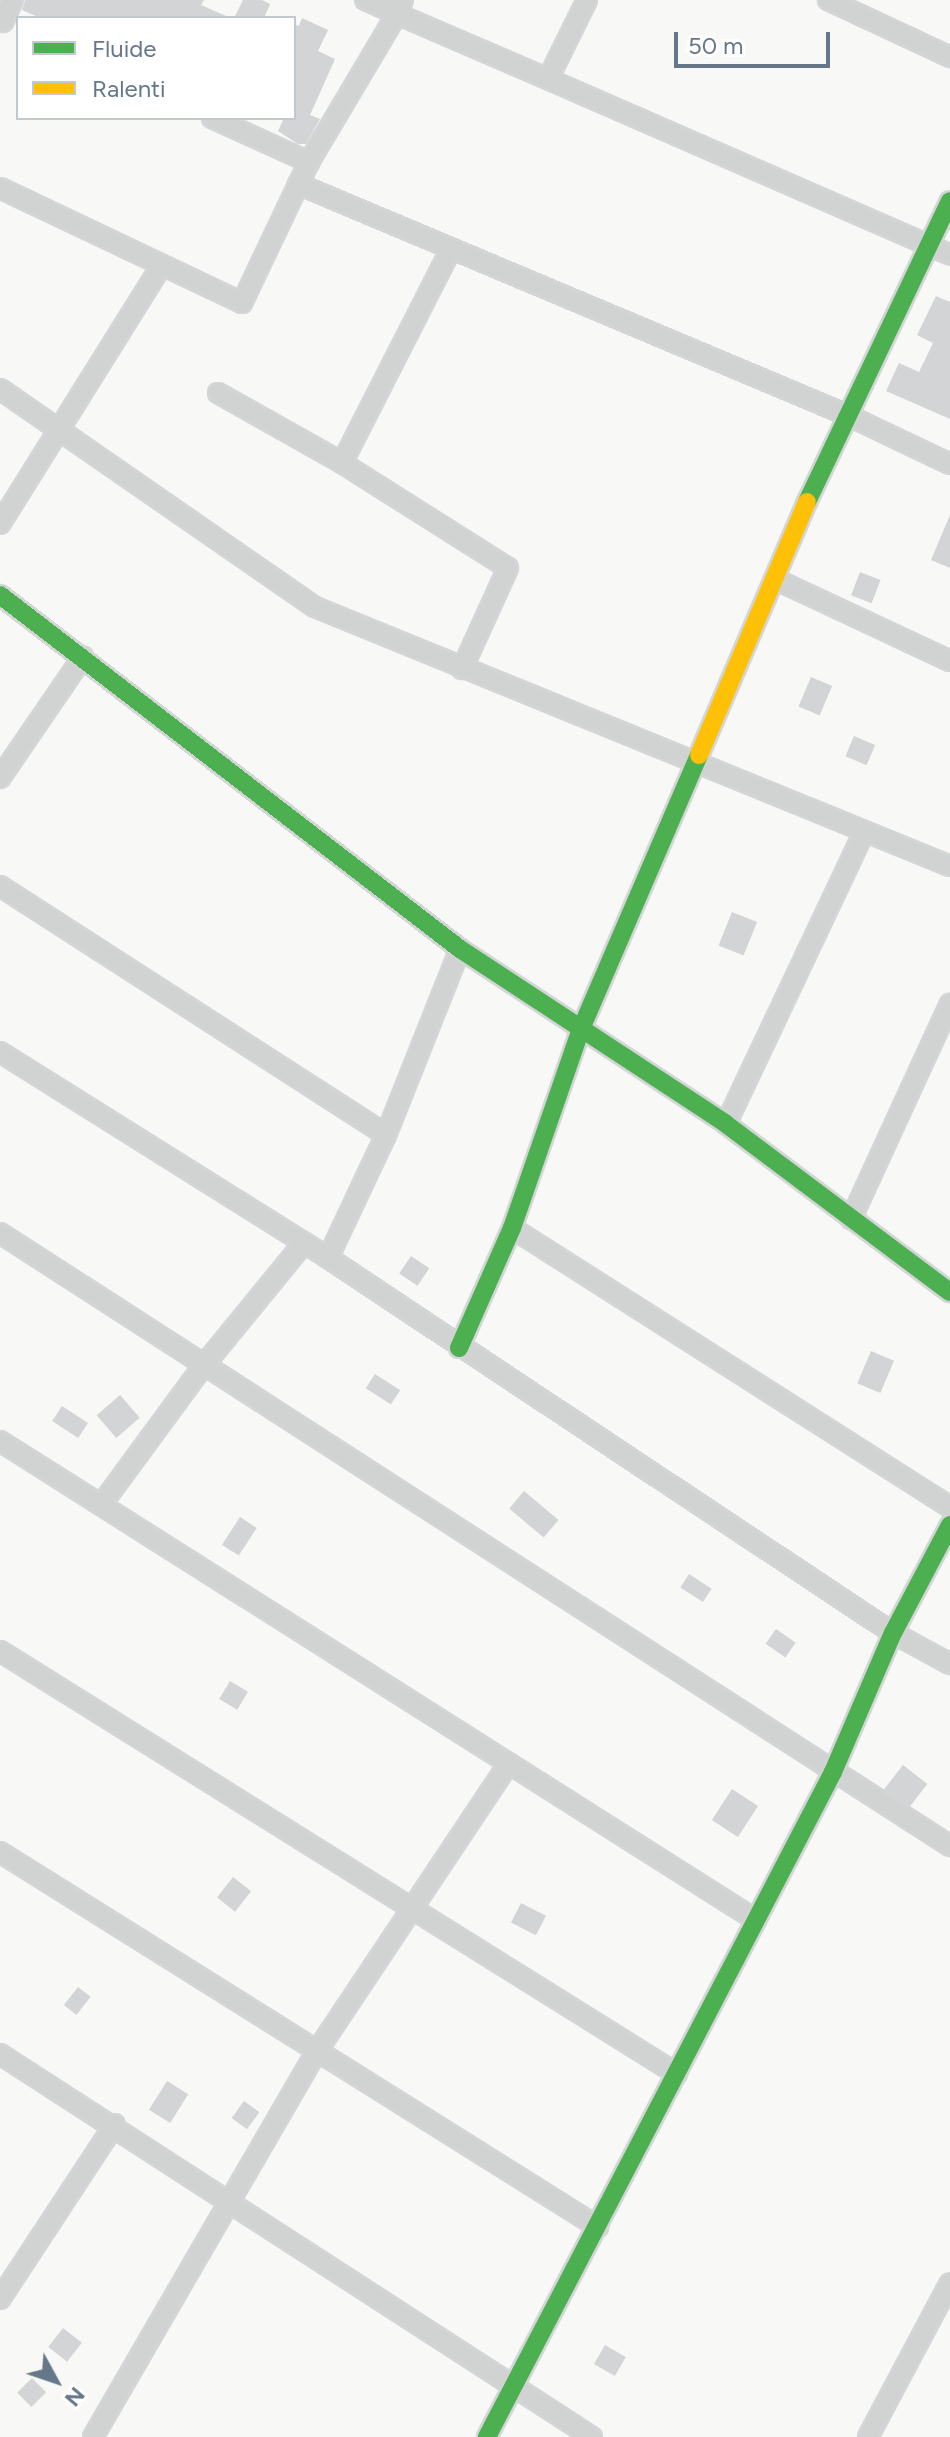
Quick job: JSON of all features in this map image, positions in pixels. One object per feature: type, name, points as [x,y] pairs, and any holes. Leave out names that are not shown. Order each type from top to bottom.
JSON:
[{"type":"street","points":[[7,24],[13,0]]},
{"type":"street","points":[[365,0],[400,7],[548,79],[950,255]]},
{"type":"street","points":[[548,79],[587,0]]},
{"type":"street","points":[[828,0],[950,57]]},
{"type":"street","points":[[0,188],[242,303],[309,162],[400,7]]},
{"type":"street","points":[[216,120],[309,162]]},
{"type":"street","points":[[298,184],[845,414],[950,464]]},
{"type":"street","points":[[459,1348],[512,1228],[581,1029],[777,580],[845,414],[950,201]]},
{"type":"street","points":[[342,463],[451,249]]},
{"type":"street","points":[[0,524],[161,266]]},
{"type":"street","points":[[0,389],[315,607],[950,866]]},
{"type":"street","points":[[218,393],[342,463],[508,568],[462,669]]},
{"type":"street","points":[[777,580],[950,661]]},
{"type":"street","points":[[0,595],[460,949],[726,1124],[950,1292]]},
{"type":"street","points":[[0,778],[83,657]]},
{"type":"street","points":[[726,1124],[864,832]]},
{"type":"street","points":[[0,886],[386,1135]]},
{"type":"street","points":[[328,1258],[386,1135],[460,949]]},
{"type":"street","points":[[851,1219],[950,1004]]},
{"type":"street","points":[[1,1055],[328,1258],[459,1348],[893,1633],[950,1664]]},
{"type":"street","points":[[512,1228],[950,1507]]},
{"type":"street","points":[[0,1233],[950,1846]]},
{"type":"street","points":[[101,1505],[204,1365],[304,1243]]},
{"type":"street","points":[[0,1441],[756,1920]]},
{"type":"street","points":[[487,2437],[833,1772],[893,1633],[950,1525]]},
{"type":"street","points":[[0,1651],[677,2074]]},
{"type":"street","points":[[93,2437],[233,2201],[317,2051],[509,1763]]},
{"type":"street","points":[[0,1852],[598,2227]]},
{"type":"street","points":[[0,2054],[115,2124],[592,2437]]},
{"type":"street","points":[[0,2299],[115,2124]]},
{"type":"street","points":[[868,2437],[950,2283]]},
{"type":"building","points":[[25,0],[204,0],[201,5],[226,16],[36,16],[22,10]]},
{"type":"building","points":[[243,0],[262,0],[270,4],[265,16],[235,16]]},
{"type":"building","points":[[302,18],[328,30],[318,51],[335,59],[310,115],[320,119],[306,144],[298,144],[278,131],[283,120],[296,120],[296,25],[299,26]]},
{"type":"building","points":[[936,296],[950,302],[950,419],[886,391],[899,363],[919,372],[933,343],[917,335]]},
{"type":"building","points":[[950,515],[950,568],[931,560]]},
{"type":"building","points":[[860,572],[881,580],[872,603],[851,595]]},
{"type":"building","points":[[811,677],[832,686],[820,715],[798,706]]},
{"type":"building","points":[[854,736],[875,745],[867,765],[845,756]]},
{"type":"building","points":[[732,912],[757,922],[744,955],[719,945]]},
{"type":"building","points":[[411,1256],[429,1268],[417,1286],[399,1273]]},
{"type":"building","points":[[871,1351],[894,1361],[880,1393],[857,1383]]},
{"type":"building","points":[[375,1374],[400,1390],[391,1405],[366,1388]]},
{"type":"building","points":[[120,1395],[140,1418],[116,1438],[97,1415]]},
{"type":"building","points":[[62,1406],[88,1423],[78,1438],[52,1421]]},
{"type":"building","points":[[524,1491],[558,1520],[544,1538],[509,1509]]},
{"type":"building","points":[[240,1517],[257,1528],[239,1556],[222,1545]]},
{"type":"building","points":[[689,1574],[712,1589],[703,1602],[680,1587]]},
{"type":"building","points":[[776,1629],[796,1643],[785,1658],[766,1644]]},
{"type":"building","points":[[230,1681],[248,1692],[237,1710],[219,1699]]},
{"type":"building","points":[[903,1765],[927,1784],[908,1809],[884,1789]]},
{"type":"building","points":[[732,1789],[758,1806],[738,1837],[712,1820]]},
{"type":"building","points":[[233,1877],[251,1891],[235,1912],[217,1897]]},
{"type":"building","points":[[521,1903],[546,1916],[536,1935],[511,1923]]},
{"type":"building","points":[[78,1987],[91,1997],[76,2015],[64,2005]]},
{"type":"building","points":[[167,2081],[188,2094],[170,2123],[149,2110]]},
{"type":"building","points":[[244,2101],[259,2112],[247,2129],[232,2118]]},
{"type":"building","points":[[63,2328],[82,2343],[67,2362],[48,2347]]},
{"type":"building","points":[[605,2345],[626,2357],[615,2376],[594,2364]]},
{"type":"building","points":[[32,2378],[46,2392],[31,2407],[17,2393]]},
{"type":"traffic: fast","points":[[807,502],[950,201]]},
{"type":"traffic: fast","points":[[0,595],[460,949],[726,1124],[950,1292]]},
{"type":"traffic: fast","points":[[459,1348],[512,1228],[581,1029],[699,755]]},
{"type":"traffic: fast","points":[[487,2437],[833,1772],[893,1633],[950,1525]]},
{"type":"traffic: slow","points":[[699,755],[807,502]]}]
